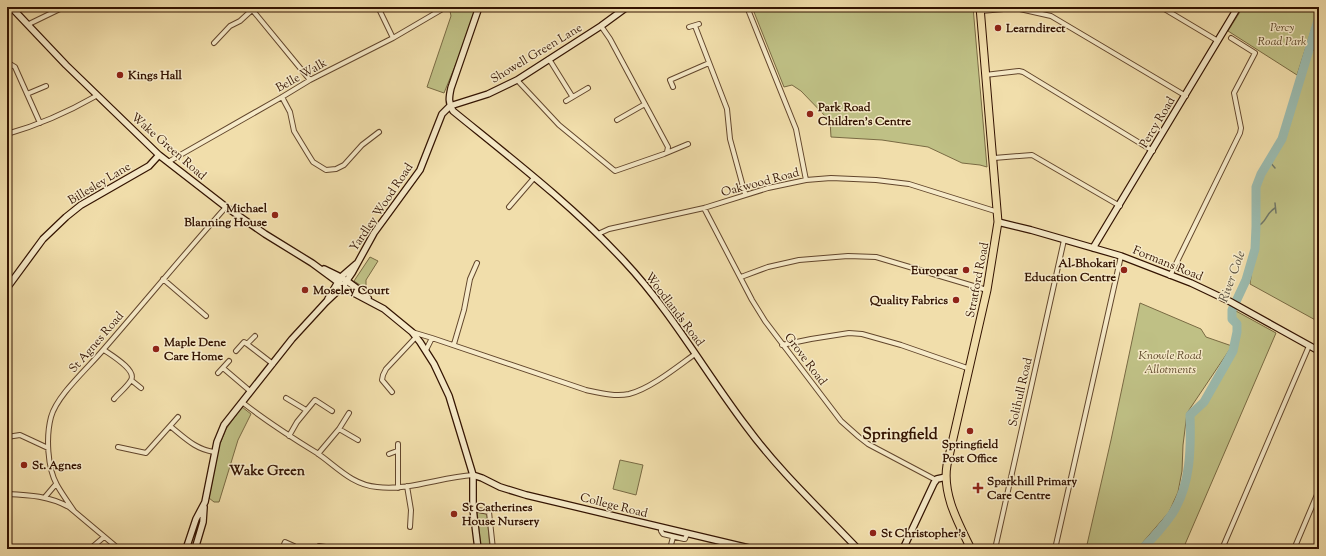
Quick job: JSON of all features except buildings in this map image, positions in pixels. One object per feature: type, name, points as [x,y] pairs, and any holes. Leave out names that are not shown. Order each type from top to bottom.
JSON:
[{"type":"highway","name":"Stratford Road","points":[[971,549],[954,512],[947,492],[946,477],[955,430],[987,290],[994,255],[998,222],[994,158],[985,75],[981,9]]},
{"type":"street","name":"Wake Green Road","points":[[11,7],[29,24],[66,66],[159,155],[226,207],[265,234],[339,279],[352,292],[373,302],[395,317],[414,335],[426,350],[449,396],[473,475],[473,508],[478,549]]},
{"type":"street","points":[[29,24],[64,7]]},
{"type":"street","points":[[378,7],[393,38]]},
{"type":"street","name":"Belle Walk","points":[[168,162],[310,80],[393,38],[446,7]]},
{"type":"street","points":[[450,106],[449,99],[451,88],[479,7]]},
{"type":"street","points":[[747,7],[796,129],[806,180]]},
{"type":"street","points":[[1161,7],[1218,41]]},
{"type":"street","name":"Percy Road","points":[[1093,248],[1120,206],[1238,7]]},
{"type":"street","points":[[214,43],[230,26],[240,21],[252,8],[310,80]]},
{"type":"street","name":"Showell Green Lane","points":[[450,106],[488,94],[517,80],[601,26],[623,8]]},
{"type":"street","points":[[981,9],[1015,8],[1051,16],[1186,96]]},
{"type":"street","points":[[689,27],[697,25],[709,63],[727,110],[730,139],[745,194]]},
{"type":"street","points":[[601,26],[610,39],[668,147],[667,152]]},
{"type":"street","points":[[1170,276],[1240,133],[1241,128],[1234,92],[1255,53],[1231,38]]},
{"type":"street","points":[[549,59],[572,96]]},
{"type":"street","points":[[672,87],[670,80],[709,63]]},
{"type":"street","points":[[7,66],[10,64],[15,67],[40,123]]},
{"type":"street","points":[[985,75],[1018,71],[1023,72],[1152,151]]},
{"type":"street","points":[[517,80],[559,125],[615,171],[688,144]]},
{"type":"street","points":[[27,94],[46,86]]},
{"type":"street","points":[[566,100],[588,88]]},
{"type":"street","points":[[7,134],[40,123],[73,109],[96,96]]},
{"type":"street","points":[[282,97],[290,112],[294,130],[308,154],[314,162],[326,170],[336,169],[344,165],[362,145],[379,132]]},
{"type":"street","points":[[617,120],[645,104]]},
{"type":"street","name":"Woodlands Road","points":[[450,106],[453,111],[562,201],[598,234],[625,262],[668,315],[724,397],[764,449],[858,549]]},
{"type":"street","name":"Yardley Wood Road","points":[[195,549],[203,522],[204,505],[214,452],[224,425],[292,339],[352,273],[374,233],[420,170],[442,114],[450,106]]},
{"type":"street","name":"Billesley Lane","points":[[7,288],[43,239],[66,217],[85,202],[149,166],[159,155]]},
{"type":"street","points":[[994,158],[1032,155],[1120,206]]},
{"type":"street","points":[[510,207],[534,178]]},
{"type":"street","name":"Oakwood Road","points":[[598,234],[609,229],[704,208],[768,188],[806,180],[830,178],[876,180],[909,184],[998,213]]},
{"type":"street","name":"St Agnes Road","points":[[74,511],[56,484],[50,463],[48,448],[51,417],[56,407],[66,392],[104,350],[226,207]]},
{"type":"street","name":"Grove Road","points":[[704,208],[765,321],[841,421],[852,432],[868,444],[936,480]]},
{"type":"street","name":"Formans Road","points":[[998,222],[1121,256],[1215,294],[1319,351]]},
{"type":"street","name":"Solihull Road","points":[[995,548],[1064,240]]},
{"type":"street","points":[[741,277],[768,267],[799,260],[848,256],[876,257],[987,290]]},
{"type":"street","points":[[1055,549],[1121,256]]},
{"type":"street","name":"Yardley Wood Road","points":[[326,302],[339,279],[357,262]]},
{"type":"street","points":[[454,344],[463,317],[470,279],[478,263]]},
{"type":"street","points":[[163,279],[206,316]]},
{"type":"street","points":[[782,345],[811,338],[848,333],[862,334],[901,345],[970,369]]},
{"type":"street","points":[[392,392],[382,380],[384,372],[414,335],[454,344],[586,390],[601,394],[615,395],[629,394],[644,387],[667,374],[695,354]]},
{"type":"street","points":[[247,344],[255,336]]},
{"type":"street","points":[[426,350],[432,338]]},
{"type":"street","points":[[236,351],[244,342],[273,364]]},
{"type":"street","points":[[1222,549],[1309,346]]},
{"type":"street","points":[[104,350],[132,372],[133,376],[114,399]]},
{"type":"street","points":[[218,373],[229,361]]},
{"type":"street","points":[[223,368],[250,392]]},
{"type":"street","points":[[131,380],[141,388]]},
{"type":"street","points":[[286,398],[306,410]]},
{"type":"street","points":[[289,436],[306,410],[315,400],[332,411]]},
{"type":"street","points":[[242,402],[356,482],[376,487],[398,488],[473,475]]},
{"type":"street","points":[[318,454],[349,413]]},
{"type":"street","points":[[118,447],[146,453],[178,417]]},
{"type":"street","points":[[170,426],[196,446],[203,450],[214,452]]},
{"type":"street","points":[[339,428],[358,440]]},
{"type":"street","points":[[7,437],[20,435],[48,448]]},
{"type":"street","points":[[398,444],[398,488]]},
{"type":"street","points":[[389,454],[397,452]]},
{"type":"street","name":"College Road","points":[[473,475],[500,487],[520,493],[753,549]]},
{"type":"street","points":[[903,549],[936,480],[946,477]]},
{"type":"street","points":[[45,497],[56,484]]},
{"type":"street","points":[[407,486],[411,510],[410,528]]},
{"type":"street","points":[[1294,549],[1319,490]]},
{"type":"street","name":"St Agnes Road","points":[[7,494],[45,497],[60,502],[74,511],[119,549]]},
{"type":"street","name":"Yardley Wood Road","points":[[186,549],[196,519],[204,505]]},
{"type":"street","points":[[473,508],[489,512],[493,549]]},
{"type":"street","points":[[661,528],[661,533],[685,539],[687,534]]},
{"type":"street","points":[[670,549],[673,536]]},
{"type":"street","points":[[90,549],[104,537]]},
{"type":"street","points":[[282,549],[285,542],[294,546]]},
{"type":"street","points":[[317,549],[319,546],[339,549]]},
{"type":"green space","points":[[456,7],[475,7],[475,10],[460,54],[444,93],[427,87],[451,16],[450,11]]},
{"type":"green space","points":[[752,7],[973,7],[987,167],[962,163],[928,147],[882,140],[831,137],[830,121],[801,91],[792,85],[784,87]]},
{"type":"green space","name":"Percy Road Park","points":[[1243,7],[1319,7],[1297,75],[1228,31]]},
{"type":"green space","points":[[1316,48],[1319,49],[1319,322],[1250,284],[1257,235],[1257,187],[1262,175],[1283,139],[1311,52]]},
{"type":"green space","points":[[370,257],[378,261],[366,280],[366,289],[354,281]]},
{"type":"green space","name":"Knowle Road Allotments","points":[[1140,303],[1201,329],[1206,337],[1232,346],[1187,413],[1183,445],[1182,471],[1178,492],[1169,512],[1137,549],[1086,549],[1111,440]]},
{"type":"green space","points":[[1232,310],[1276,333],[1183,549],[1142,549],[1172,514],[1183,491],[1190,453],[1190,415],[1204,402],[1233,351],[1237,324],[1232,319]]},
{"type":"green space","points":[[242,407],[251,414],[238,440],[219,502],[214,502],[209,498],[219,446],[226,429]]},
{"type":"green space","points":[[620,460],[643,465],[636,495],[613,489]]},
{"type":"green space","points":[[477,512],[487,514],[490,549],[481,549]]},
{"type":"waterway","name":"River Cole","points":[[1142,549],[1165,523],[1178,503],[1186,479],[1190,453],[1190,415],[1204,402],[1233,351],[1237,324],[1232,319],[1232,310],[1246,280],[1255,249],[1256,187],[1261,174],[1282,139],[1319,17]]},
{"type":"waterway","points":[[1269,161],[1275,168]]},
{"type":"waterway","points":[[1275,203],[1276,213]]},
{"type":"waterway","points":[[1256,227],[1260,225],[1275,208]]},
{"type":"place","name":"Learndirect","points":[[998,28]]},
{"type":"place","name":"Kings Hall","points":[[120,75]]},
{"type":"place","name":"Park Road Children's Centre","points":[[810,114]]},
{"type":"place","name":"Michael Blanning House","points":[[275,215]]},
{"type":"place","name":"Europcar","points":[[966,270]]},
{"type":"place","name":"Al-Bhokari Education Centre","points":[[1124,270]]},
{"type":"place","name":"Moseley Court","points":[[305,290]]},
{"type":"place","name":"Quality Fabrics","points":[[956,300]]},
{"type":"place","name":"Maple Dene Care Home","points":[[156,349]]},
{"type":"place","name":"Springfield Post Office","points":[[970,431]]},
{"type":"place","name":"St. Agnes","points":[[24,465]]},
{"type":"place","name":"Sparkhill Primary Care Centre","points":[[978,488]]},
{"type":"place","name":"St Catherines House Nursery","points":[[454,514]]},
{"type":"place","name":"St Christopher's","points":[[873,533]]},
{"type":"district","name":"Springfield","points":[[900,433]]},
{"type":"district","name":"Wake Green","points":[[267,470]]}]
